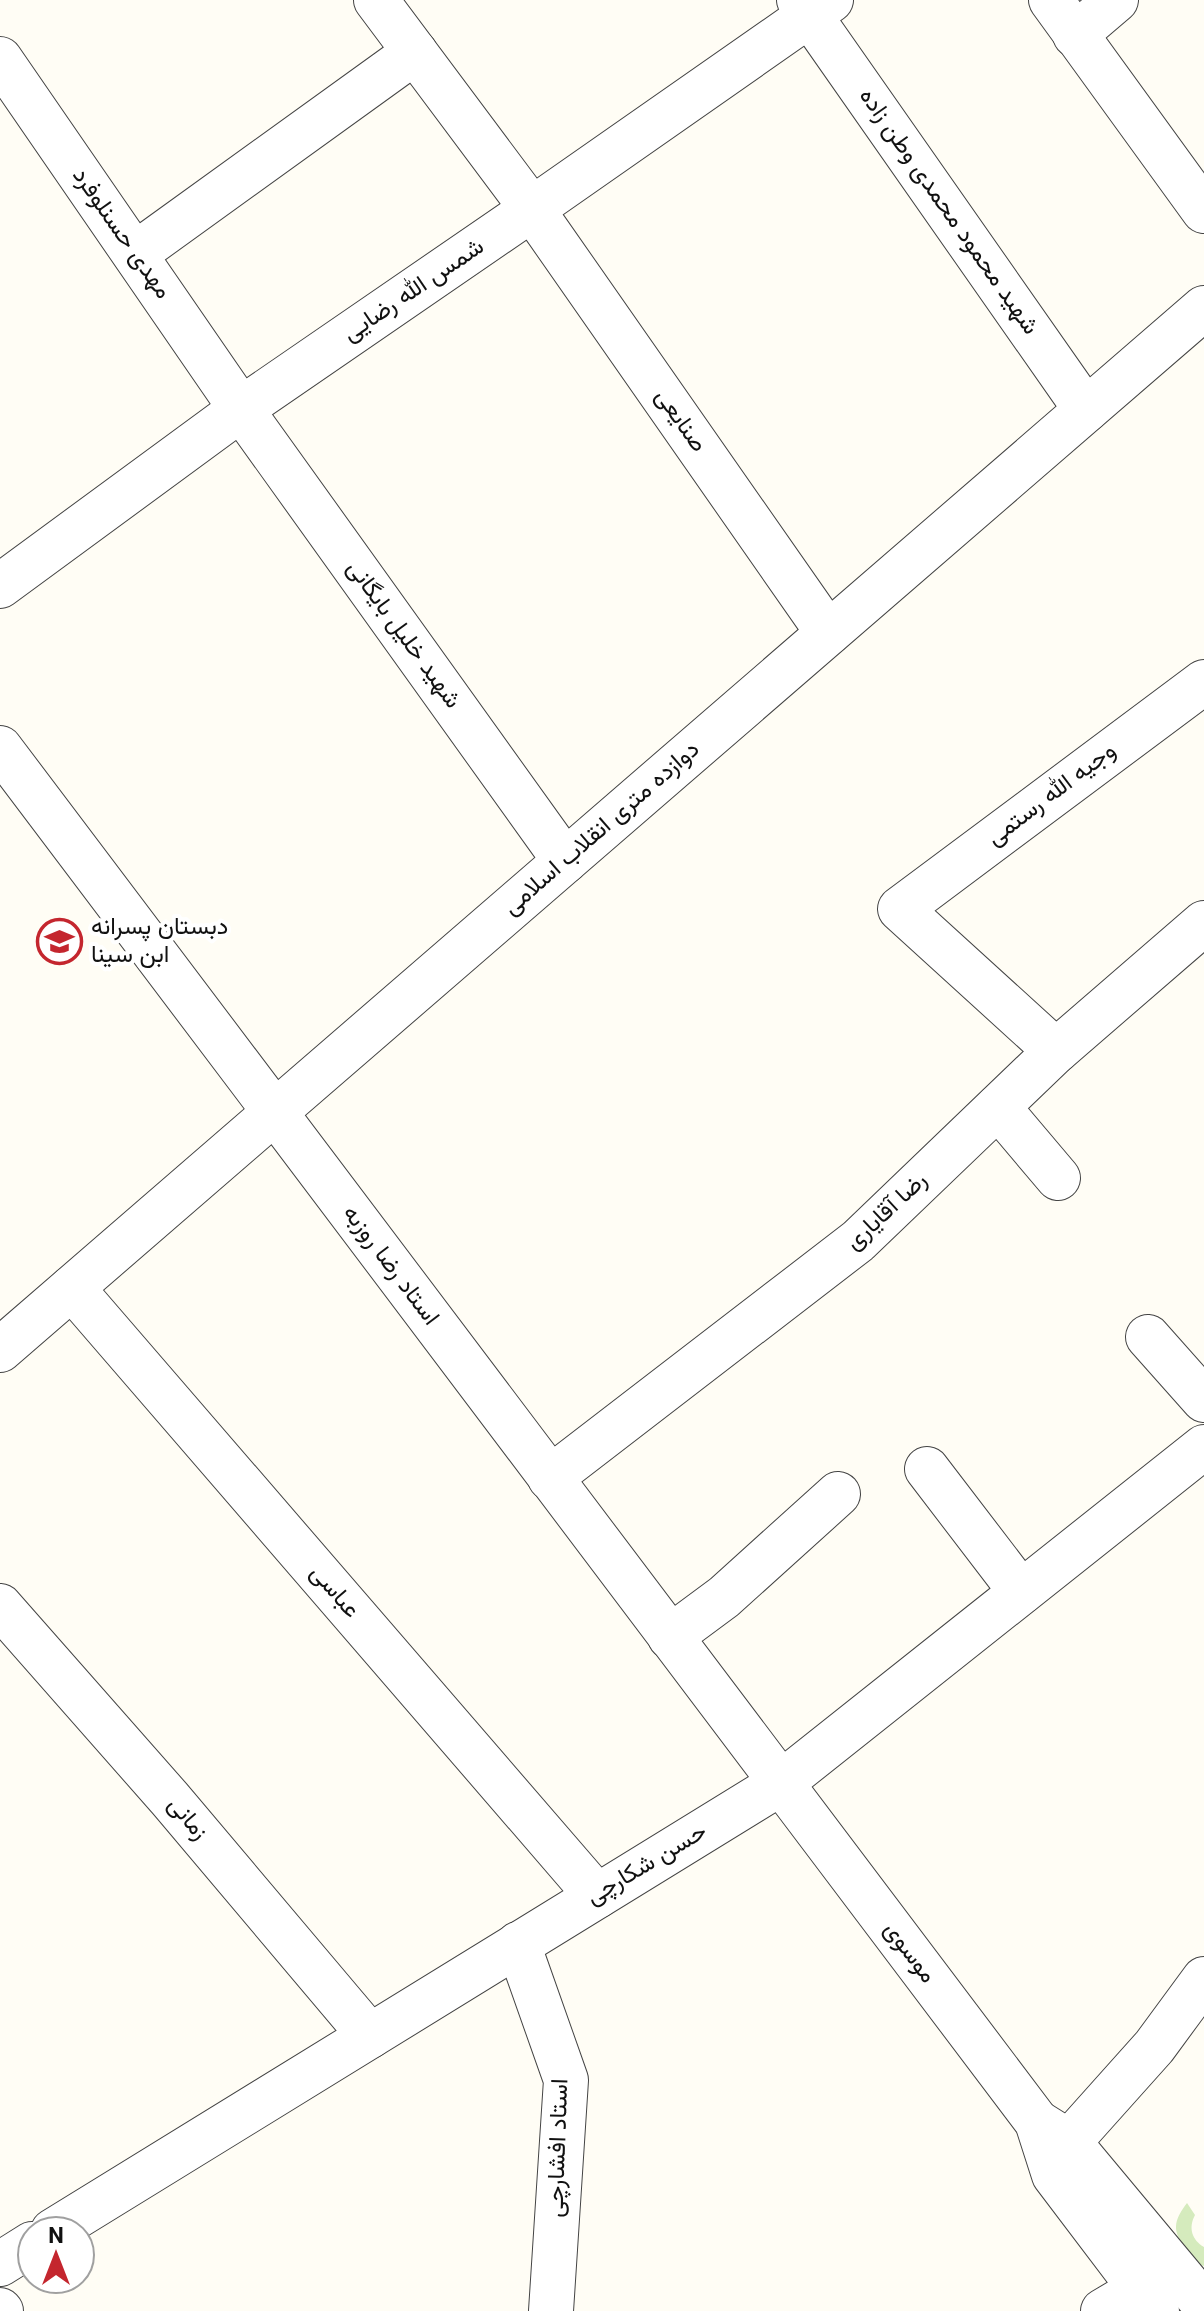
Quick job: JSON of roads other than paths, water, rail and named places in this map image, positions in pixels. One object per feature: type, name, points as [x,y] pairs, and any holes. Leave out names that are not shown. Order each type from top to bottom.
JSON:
[{"type":"street","name":"صنایعی","points":[[376,0],[532,209],[828,633]]},
{"type":"street","points":[[1116,0],[1063,17],[1204,211]]},
{"type":"street","name":"شمس الله رضایی","points":[[0,586],[241,409],[532,209],[813,5]]},
{"type":"street","name":"شهید محمود محمدی وطن زاده","points":[[813,5],[1086,410]]},
{"type":"street","points":[[135,254],[415,52]]},
{"type":"street","name":"مهدی حسنلوفرد","points":[[0,59],[241,409]]},
{"type":"street","name":"دوازده متری انقلاب اسلامی","points":[[0,1350],[1204,308]]},
{"type":"street","name":"شهید خلیل بایگانی","points":[[241,409],[565,861]]},
{"type":"street","name":"وجیه الله رستمی","points":[[1056,1051],[900,909],[1204,682]]},
{"type":"street","name":"استاد رضا روزبه","points":[[0,748],[781,1783]]},
{"type":"street","name":"رضا آقایاری","points":[[550,1478],[858,1241],[1056,1051],[1204,923]]},
{"type":"street","points":[[998,1107],[1058,1178]]},
{"type":"street","name":"عباسی","points":[[72,1288],[597,1896]]},
{"type":"street","points":[[1148,1337],[1204,1400]]},
{"type":"street","name":"حسن شکارچی","points":[[79,2215],[781,1783],[1204,1447]]},
{"type":"street","points":[[927,1469],[1021,1592]]},
{"type":"street","points":[[670,1637],[724,1597],[838,1494]]},
{"type":"street","name":"زمانی","points":[[0,1606],[170,1799],[370,2036]]},
{"type":"street","name":"موسوی","points":[[781,1783],[1053,2132],[1204,2304]]},
{"type":"street","name":"استاد افشارچی","points":[[518,1944],[566,2080],[551,2311]]},
{"type":"street","points":[[1053,2132],[1154,2047],[1204,1979]]},
{"type":"street","name":"موسوی","points":[[1053,2132],[1054,2175],[1148,2300]]},
{"type":"street","points":[[1103,2311],[1148,2300]]},
{"type":"place","name":"دبستان پسرانه ابن سینا","points":[[60,942]]}]
